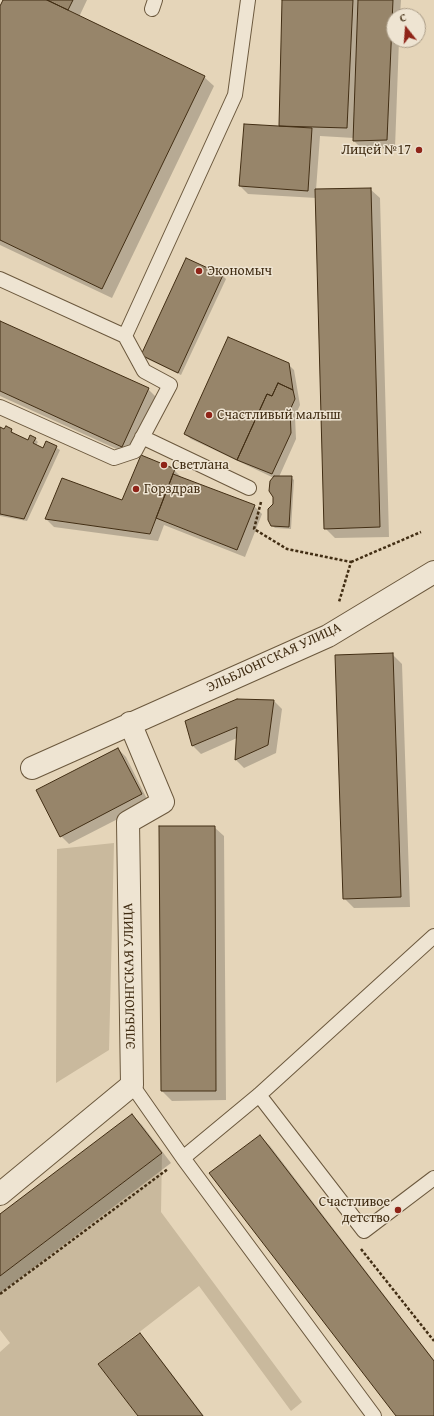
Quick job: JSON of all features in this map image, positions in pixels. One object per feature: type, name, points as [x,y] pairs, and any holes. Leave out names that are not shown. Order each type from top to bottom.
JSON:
[{"type":"street","name":"ЭЛЬБЛОНГСКАЯ УЛИЦА","points":[[32,768],[328,636],[434,572]]},
{"type":"street","name":"ЭЛЬБЛОНГСКАЯ УЛИЦА","points":[[130,723],[162,802],[128,822],[132,1085]]},
{"type":"street","points":[[0,1194],[132,1085]]},
{"type":"lane","points":[[125,336],[235,95],[248,0]]},
{"type":"lane","points":[[0,279],[125,336],[144,371],[170,385],[135,451],[114,458],[0,407]]},
{"type":"lane","points":[[142,437],[249,488]]},
{"type":"lane","points":[[183,1158],[259,1095],[434,936]]},
{"type":"lane","points":[[132,1085],[183,1158],[374,1416]]},
{"type":"lane","points":[[259,1095],[364,1231],[434,1178]]},
{"type":"path","points":[[249,488],[262,498],[254,529],[287,549],[351,562],[421,532]]},
{"type":"path","points":[[328,636],[351,562]]},
{"type":"path","points":[[0,1294],[183,1158]]},
{"type":"shaded area","points":[[114,843],[109,1050],[56,1083],[57,849]]},
{"type":"shaded area","points":[[162,1153],[161,1212],[302,1402],[291,1411],[199,1286],[98,1364],[138,1416],[0,1416],[0,1352],[10,1343],[0,1330],[0,1276]]},
{"type":"building","points":[[3,0],[47,0],[205,76],[102,289],[0,240],[0,6]]},
{"type":"building","points":[[47,0],[73,0],[68,10]]},
{"type":"building","points":[[282,0],[353,0],[347,128],[279,126]]},
{"type":"building","points":[[358,0],[393,0],[393,8],[386,8],[386,48],[391,48],[387,140],[353,141]]},
{"type":"building","points":[[244,124],[312,128],[308,191],[239,186]]},
{"type":"building","points":[[371,188],[380,527],[324,529],[315,189]]},
{"type":"building","points":[[186,258],[223,275],[178,373],[141,355]]},
{"type":"building","points":[[0,321],[149,388],[122,447],[0,391]]},
{"type":"building","points":[[228,337],[289,363],[293,390],[278,383],[272,396],[267,394],[237,460],[184,434]]},
{"type":"building","points":[[278,383],[293,390],[295,399],[290,410],[291,433],[272,474],[237,460],[267,394],[272,396]]},
{"type":"building","points":[[6,426],[12,429],[11,432],[28,440],[30,435],[36,438],[33,443],[43,448],[46,441],[57,446],[24,519],[0,514],[0,427],[4,429]]},
{"type":"building","points":[[141,455],[175,469],[150,534],[45,519],[62,478],[122,500]]},
{"type":"building","points":[[173,474],[255,505],[237,550],[156,518]]},
{"type":"building","points":[[274,476],[292,476],[289,527],[271,526],[268,520],[268,509],[273,504],[273,497],[269,491],[270,481]]},
{"type":"building","points":[[393,653],[401,897],[343,899],[335,655]]},
{"type":"building","points":[[237,699],[274,700],[268,745],[235,760],[237,727],[192,746],[185,721]]},
{"type":"building","points":[[118,748],[142,794],[60,837],[36,790]]},
{"type":"building","points":[[159,826],[215,826],[216,1091],[161,1091]]},
{"type":"building","points":[[132,1114],[162,1153],[0,1276],[0,1214]]},
{"type":"building","points":[[260,1135],[434,1361],[434,1416],[396,1416],[209,1173]]},
{"type":"building","points":[[140,1333],[203,1416],[138,1416],[98,1364]]},
{"type":"place","name":"Лицей №17","points":[[419,150]]},
{"type":"place","name":"Экономыч","points":[[199,271]]},
{"type":"place","name":"Счастливый малыш","points":[[209,415]]},
{"type":"place","name":"Светлана","points":[[164,465]]},
{"type":"place","name":"Горздрав","points":[[136,489]]},
{"type":"place","name":"Счастливое детство","points":[[398,1210]]}]
